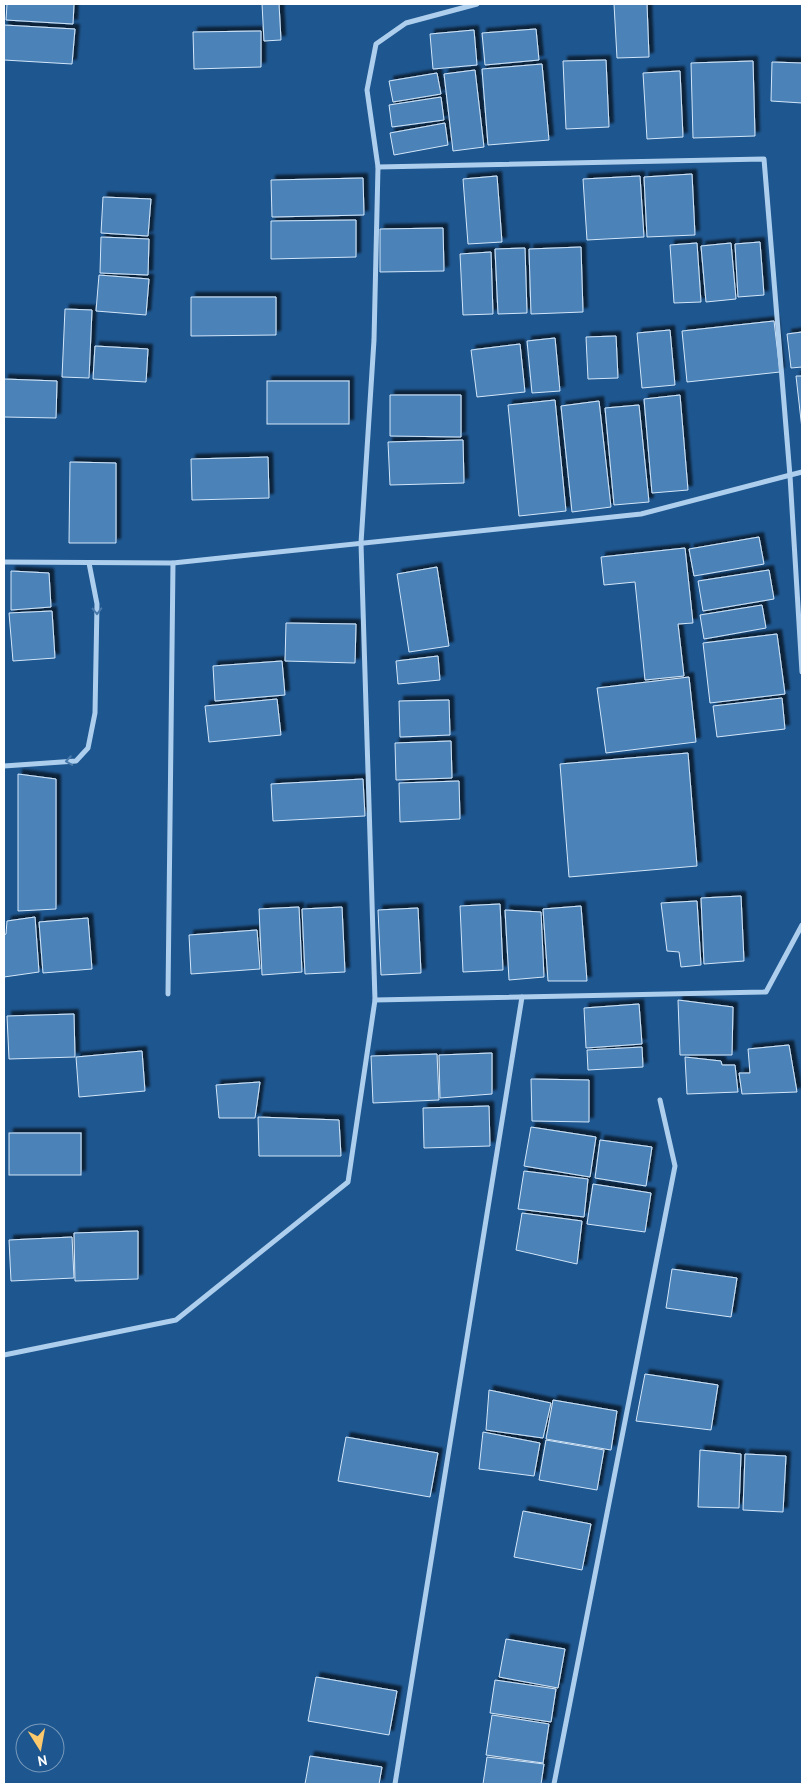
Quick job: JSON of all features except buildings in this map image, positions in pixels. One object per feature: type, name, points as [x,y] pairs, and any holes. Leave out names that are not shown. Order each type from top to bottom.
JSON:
[{"type":"street","points":[[4,1355],[176,1320],[348,1182],[375,1000],[361,543],[374,340],[378,167],[367,90],[376,44],[406,23],[477,4]]},
{"type":"street","points":[[378,167],[764,159],[790,476],[802,672]]},
{"type":"street","points":[[4,562],[173,563],[641,514],[802,472]]},
{"type":"street","points":[[4,766],[76,761],[88,748],[95,713],[97,632],[97,604],[89,563]]},
{"type":"street","points":[[168,994],[173,563]]},
{"type":"street","points":[[375,1000],[766,992],[802,925]]},
{"type":"street","points":[[395,1784],[522,997]]},
{"type":"street","points":[[554,1784],[675,1166],[660,1100]]}]
